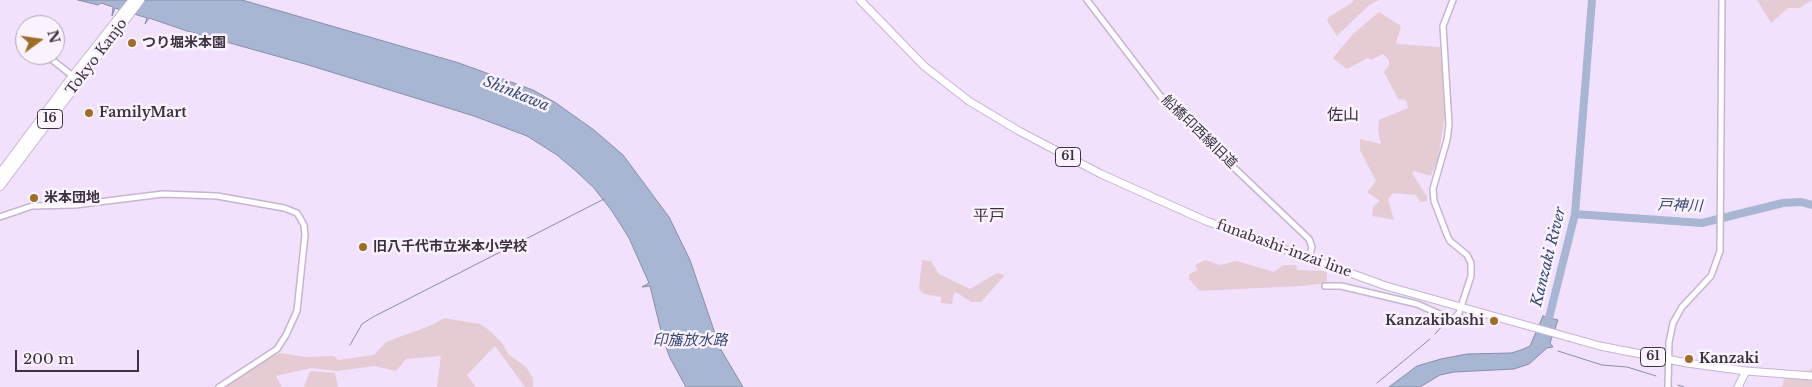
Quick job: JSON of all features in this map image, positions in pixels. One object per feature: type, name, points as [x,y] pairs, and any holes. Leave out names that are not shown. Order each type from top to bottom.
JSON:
[{"type":"highway","name":"Tokyo Kanjo","points":[[116,28],[133,0]]},
{"type":"highway","name":"Tokyo Kanjo","points":[[0,174],[140,0]]},
{"type":"highway","name":"Tokyo Kanjo","points":[[0,186],[76,78]]},
{"type":"main road","name":"funabashi-inzai line","points":[[860,0],[913,56],[939,79],[969,101],[1020,131],[1101,174],[1170,205],[1386,286],[1561,335],[1669,360],[1746,371]]},
{"type":"main road","name":"61","points":[[1746,371],[1812,376]]},
{"type":"main road","points":[[1738,387],[1746,371]]},
{"type":"street","name":"船橋印西線旧道","points":[[1087,0],[1166,102],[1309,239],[1312,247],[1309,258]]},
{"type":"street","points":[[1325,286],[1342,286],[1417,304],[1453,320],[1461,307],[1471,276],[1471,263],[1467,255],[1450,241],[1434,201],[1433,189],[1447,140],[1449,125],[1443,26],[1452,0]]},
{"type":"street","points":[[1668,387],[1672,328],[1678,313],[1711,276],[1718,261],[1720,251],[1722,0]]},
{"type":"street","points":[[59,65],[76,78]]},
{"type":"street","points":[[0,217],[32,206],[75,205],[163,194],[217,196],[284,208],[297,213],[304,224],[305,234],[297,311],[286,335],[276,349],[219,387]]},
{"type":"shaded area","points":[[1353,0],[1379,0],[1369,5],[1337,36],[1327,21],[1329,17],[1353,2]]},
{"type":"shaded area","points":[[1757,0],[1812,0],[1799,8],[1788,8],[1771,23]]},
{"type":"shaded area","points":[[1379,12],[1401,26],[1396,44],[1440,47],[1443,84],[1445,116],[1438,159],[1431,176],[1414,171],[1412,173],[1427,197],[1427,201],[1420,202],[1416,195],[1393,193],[1388,199],[1394,220],[1372,216],[1373,207],[1380,201],[1367,192],[1376,181],[1360,150],[1360,139],[1381,144],[1378,131],[1379,120],[1408,108],[1406,100],[1398,99],[1384,72],[1389,65],[1389,60],[1383,54],[1371,60],[1368,58],[1347,69],[1333,58],[1353,34]]},
{"type":"shaded area","points":[[922,260],[931,261],[939,274],[970,289],[997,273],[1005,275],[981,302],[971,302],[956,292],[954,293],[952,304],[941,303],[941,297],[924,294],[919,289]]},
{"type":"shaded area","points":[[1205,260],[1220,265],[1237,261],[1274,272],[1283,265],[1296,265],[1297,270],[1324,271],[1327,273],[1327,281],[1320,284],[1300,286],[1200,291],[1189,279],[1189,274],[1198,270],[1195,265]]},
{"type":"shaded area","points":[[444,318],[480,324],[489,330],[502,343],[508,354],[526,367],[533,378],[533,387],[525,387],[495,346],[467,375],[476,387],[437,387],[441,356],[406,359],[396,371],[374,366],[338,371],[311,368],[276,376],[282,387],[221,387],[268,357],[280,353],[305,357],[334,356],[338,360],[374,355],[386,342],[432,325]]},
{"type":"shaded area","points":[[1812,368],[1812,387],[1780,387],[1783,385],[1785,371],[1807,372]]},
{"type":"shaded area","points":[[310,371],[335,373],[338,387],[304,387]]},
{"type":"water","name":"印旛放水路","points":[[78,0],[242,0],[459,63],[533,90],[556,103],[594,130],[623,155],[669,217],[690,260],[720,348],[743,387],[686,387],[670,358],[663,339],[650,286],[642,287],[649,283],[629,238],[612,211],[594,188],[577,172],[557,155],[527,136],[474,116],[149,18],[145,24],[147,18],[115,8],[112,16],[113,7],[101,3],[98,5]]},
{"type":"water","points":[[1543,316],[1558,320],[1550,343],[1553,347],[1547,348],[1529,364],[1514,369],[1454,372],[1440,375],[1420,387],[1389,387],[1417,366],[1441,359],[1467,354],[1511,353],[1530,346]]},
{"type":"waterway","name":"Kanzaki River","points":[[1547,326],[1575,214],[1592,0]]},
{"type":"waterway","points":[[350,345],[362,324],[373,317],[604,199]]},
{"type":"waterway","name":"戸神川","points":[[1575,214],[1702,223],[1783,203],[1801,202],[1812,205]]},
{"type":"waterway","points":[[1435,334],[1445,323]]},
{"type":"waterway","points":[[1377,383],[1430,339]]},
{"type":"waterway","points":[[1558,351],[1602,365],[1627,367],[1656,376]]},
{"type":"waterway","points":[[1678,385],[1684,387]]},
{"type":"place","name":"つり堀米本園","points":[[132,43]]},
{"type":"place","name":"FamilyMart","points":[[89,113]]},
{"type":"place","name":"米本団地","points":[[34,198]]},
{"type":"place","name":"旧八千代市立米本小学校","points":[[363,247]]},
{"type":"place","name":"Kanzakibashi","points":[[1494,321]]},
{"type":"place","name":"Kanzaki","points":[[1689,359]]},
{"type":"district","name":"佐山","points":[[1343,115]]},
{"type":"district","name":"平戸","points":[[989,216]]},
{"type":"water label","name":"Shinkawa","points":[[516,94]]}]
